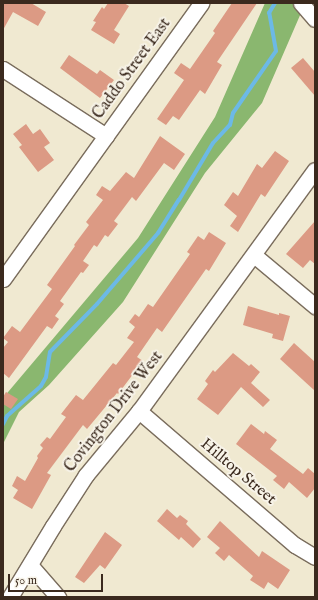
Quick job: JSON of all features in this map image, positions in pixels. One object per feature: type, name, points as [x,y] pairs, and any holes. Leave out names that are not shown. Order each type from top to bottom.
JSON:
[{"type":"street","name":"Caddo Street East","points":[[3,279],[202,3]]},
{"type":"street","points":[[301,3],[315,19]]},
{"type":"street","points":[[3,68],[106,136]]},
{"type":"street","name":"Covington Drive West","points":[[10,597],[86,475],[139,411],[315,170]]},
{"type":"street","points":[[254,255],[315,306]]},
{"type":"street","name":"Hilltop Street","points":[[139,411],[296,545],[315,557]]},
{"type":"street","points":[[30,565],[58,597]]},
{"type":"green space","points":[[265,3],[292,3],[301,13],[262,103],[205,173],[123,302],[49,385],[19,412],[3,444],[3,398],[138,238],[215,117]]},
{"type":"building","points":[[3,3],[31,3],[46,12],[38,26],[13,12],[3,30]]},
{"type":"building","points":[[108,3],[124,3],[129,6],[114,30],[120,34],[114,44],[91,30],[96,22],[93,21],[102,7],[104,9]]},
{"type":"building","points":[[232,3],[257,3],[217,62],[222,65],[205,94],[200,90],[179,120],[173,116],[166,125],[157,119],[184,80],[174,73],[181,63],[190,69],[215,33],[213,31]]},
{"type":"building","points":[[69,55],[97,74],[100,70],[114,80],[100,98],[60,68]]},
{"type":"building","points":[[303,58],[315,72],[315,96],[291,68]]},
{"type":"building","points":[[26,124],[33,134],[40,129],[50,143],[44,147],[54,160],[38,172],[19,147],[22,145],[13,134]]},
{"type":"building","points":[[160,136],[185,154],[174,170],[164,163],[136,201],[132,197],[114,221],[118,224],[108,237],[105,235],[97,247],[94,245],[83,261],[89,265],[83,273],[81,272],[60,301],[64,304],[55,316],[59,319],[52,329],[47,326],[9,378],[3,373],[3,348],[8,342],[3,338],[12,326],[20,332],[52,289],[47,285],[89,225],[86,222],[103,200],[96,195],[102,186],[110,191],[126,172],[134,178]]},
{"type":"building","points":[[275,151],[289,161],[265,197],[261,194],[238,232],[230,226],[237,216],[224,205],[233,192],[238,196],[257,164],[262,168]]},
{"type":"building","points":[[315,221],[315,264],[310,260],[303,268],[286,254]]},
{"type":"building","points":[[209,232],[226,243],[209,271],[206,269],[162,332],[157,328],[137,357],[143,361],[118,394],[117,393],[87,429],[83,425],[47,473],[51,475],[32,509],[13,498],[18,490],[12,486],[17,476],[25,481],[38,458],[37,456],[43,448],[40,445],[47,437],[50,439],[66,417],[61,414],[76,395],[83,400],[113,363],[116,365],[134,342],[127,338],[135,327],[129,322],[135,314],[139,317],[148,304],[153,307],[190,254],[187,252],[198,236],[204,240]]},
{"type":"building","points":[[248,306],[279,315],[279,313],[290,316],[283,341],[272,338],[273,334],[243,325]]},
{"type":"building","points":[[294,343],[315,362],[315,391],[280,359]]},
{"type":"building","points":[[233,353],[249,366],[251,364],[260,372],[251,383],[270,400],[263,407],[241,387],[218,415],[197,399],[208,384],[205,381],[213,370],[215,372]]},
{"type":"building","points":[[6,392],[18,399],[11,409],[3,404],[3,397]]},
{"type":"building","points":[[251,424],[264,434],[265,431],[277,440],[270,449],[303,474],[308,468],[315,474],[315,488],[307,498],[289,482],[284,489],[273,480],[277,476],[236,444]]},
{"type":"building","points":[[167,509],[177,518],[180,515],[188,521],[186,524],[201,539],[193,548],[181,537],[179,540],[157,521]]},
{"type":"building","points":[[220,521],[259,557],[262,551],[290,570],[278,589],[268,582],[264,589],[250,580],[253,576],[229,555],[224,561],[215,553],[220,548],[207,537]]},
{"type":"building","points":[[105,532],[122,545],[105,569],[100,565],[84,583],[75,577]]},
{"type":"waterway","points":[[3,424],[7,416],[41,386],[46,377],[50,352],[97,304],[158,233],[213,143],[230,125],[233,113],[276,51],[269,13],[275,3]]}]
